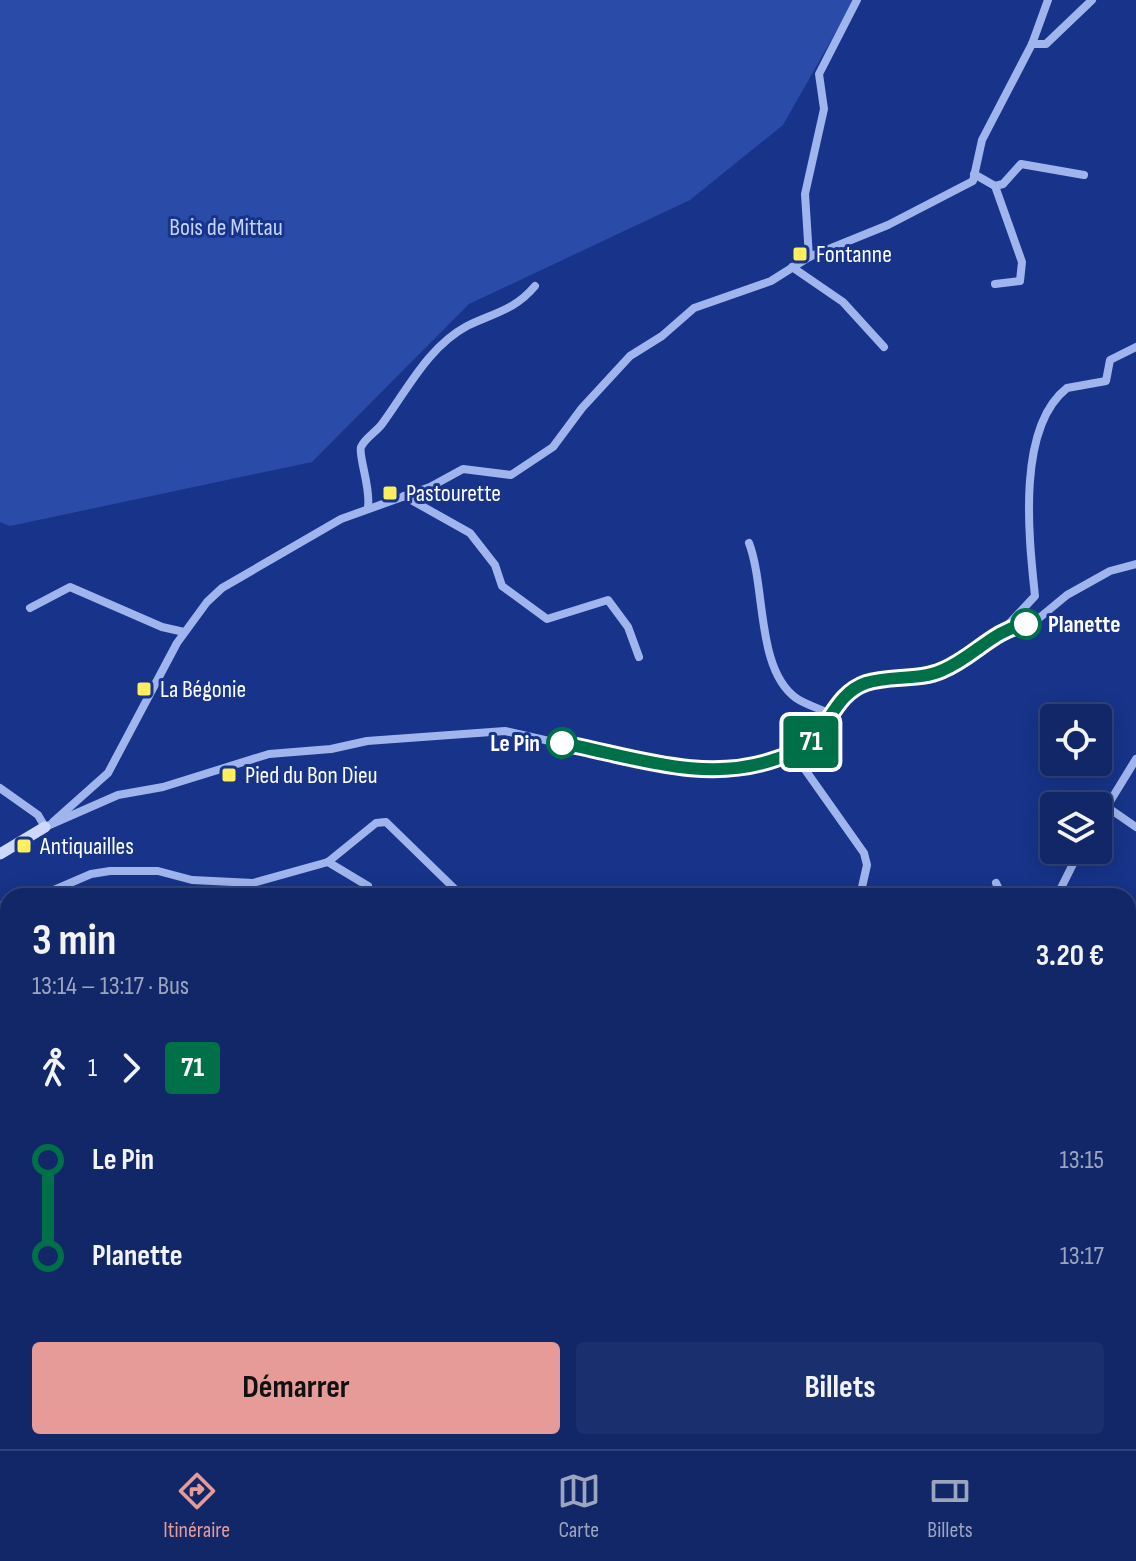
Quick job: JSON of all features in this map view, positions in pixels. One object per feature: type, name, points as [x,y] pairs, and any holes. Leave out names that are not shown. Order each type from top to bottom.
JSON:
[{"type":"street","points":[[809,257],[805,194],[824,109],[819,74],[857,0]]},
{"type":"street","points":[[0,854],[49,824],[108,773],[184,632],[222,588],[368,507],[430,487],[463,469],[511,475],[553,447],[582,408],[630,356],[694,308],[771,281],[809,257],[888,225],[973,181],[988,126],[1005,100],[1032,44],[1048,0]]},
{"type":"street","points":[[1032,44],[1046,44],[1092,0]]},
{"type":"street","points":[[995,186],[1003,184],[1021,164],[1084,175]]},
{"type":"street","points":[[974,174],[995,186],[1022,262],[1020,281],[995,284]]},
{"type":"street","points":[[792,267],[843,302],[884,347]]},
{"type":"street","points":[[368,507],[371,491],[360,451],[362,444],[381,426],[422,366],[464,327],[510,310],[535,286]]},
{"type":"street","points":[[49,824],[118,795],[163,787],[269,754],[331,749],[367,741],[505,731],[683,769],[741,770],[794,754],[817,738],[844,696],[866,683],[934,674],[962,662],[1006,627],[1035,596],[1029,537],[1035,442],[1044,417],[1067,388],[1106,381],[1110,360],[1136,347]]},
{"type":"street","points":[[403,495],[470,533],[495,565],[502,586],[547,619],[608,600],[628,627],[639,657]]},
{"type":"street","points":[[749,543],[774,668],[796,698],[831,714]]},
{"type":"street","points":[[1006,627],[1038,619],[1067,595],[1110,571],[1136,564]]},
{"type":"street","points":[[30,608],[70,587],[127,608],[162,627],[184,632]]},
{"type":"street","points":[[794,754],[864,853],[867,865],[862,888]]},
{"type":"street","points":[[1112,799],[1136,759]]},
{"type":"street","points":[[0,788],[49,824]]},
{"type":"street","points":[[1112,810],[1136,827]]},
{"type":"street","points":[[59,888],[91,874],[110,871],[158,871],[192,880],[242,885],[328,862],[376,823],[386,822],[454,888]]},
{"type":"street","points":[[328,862],[368,886]]},
{"type":"street","points":[[1061,888],[1073,864]]},
{"type":"street","points":[[996,883],[998,888]]},
{"type":"green space","name":"Bois de Mittau","points":[[0,0],[854,0],[783,125],[690,200],[469,304],[312,462],[10,526],[0,522]]},
{"type":"bus line","name":"71","points":[[562,743],[664,767],[730,770],[758,767],[794,754],[817,738],[844,696],[851,691],[866,683],[934,674],[962,662],[1006,627],[1026,624]]},
{"type":"place","name":"Fontanne","points":[[800,254]]},
{"type":"place","name":"Pastourette","points":[[390,493]]},
{"type":"place","name":"Planette","points":[[1026,624]]},
{"type":"place","name":"La Bégonie","points":[[144,689]]},
{"type":"place","name":"Le Pin","points":[[562,743]]},
{"type":"place","name":"Pied du Bon Dieu","points":[[229,775]]},
{"type":"place","name":"Antiquailles","points":[[24,846]]}]
